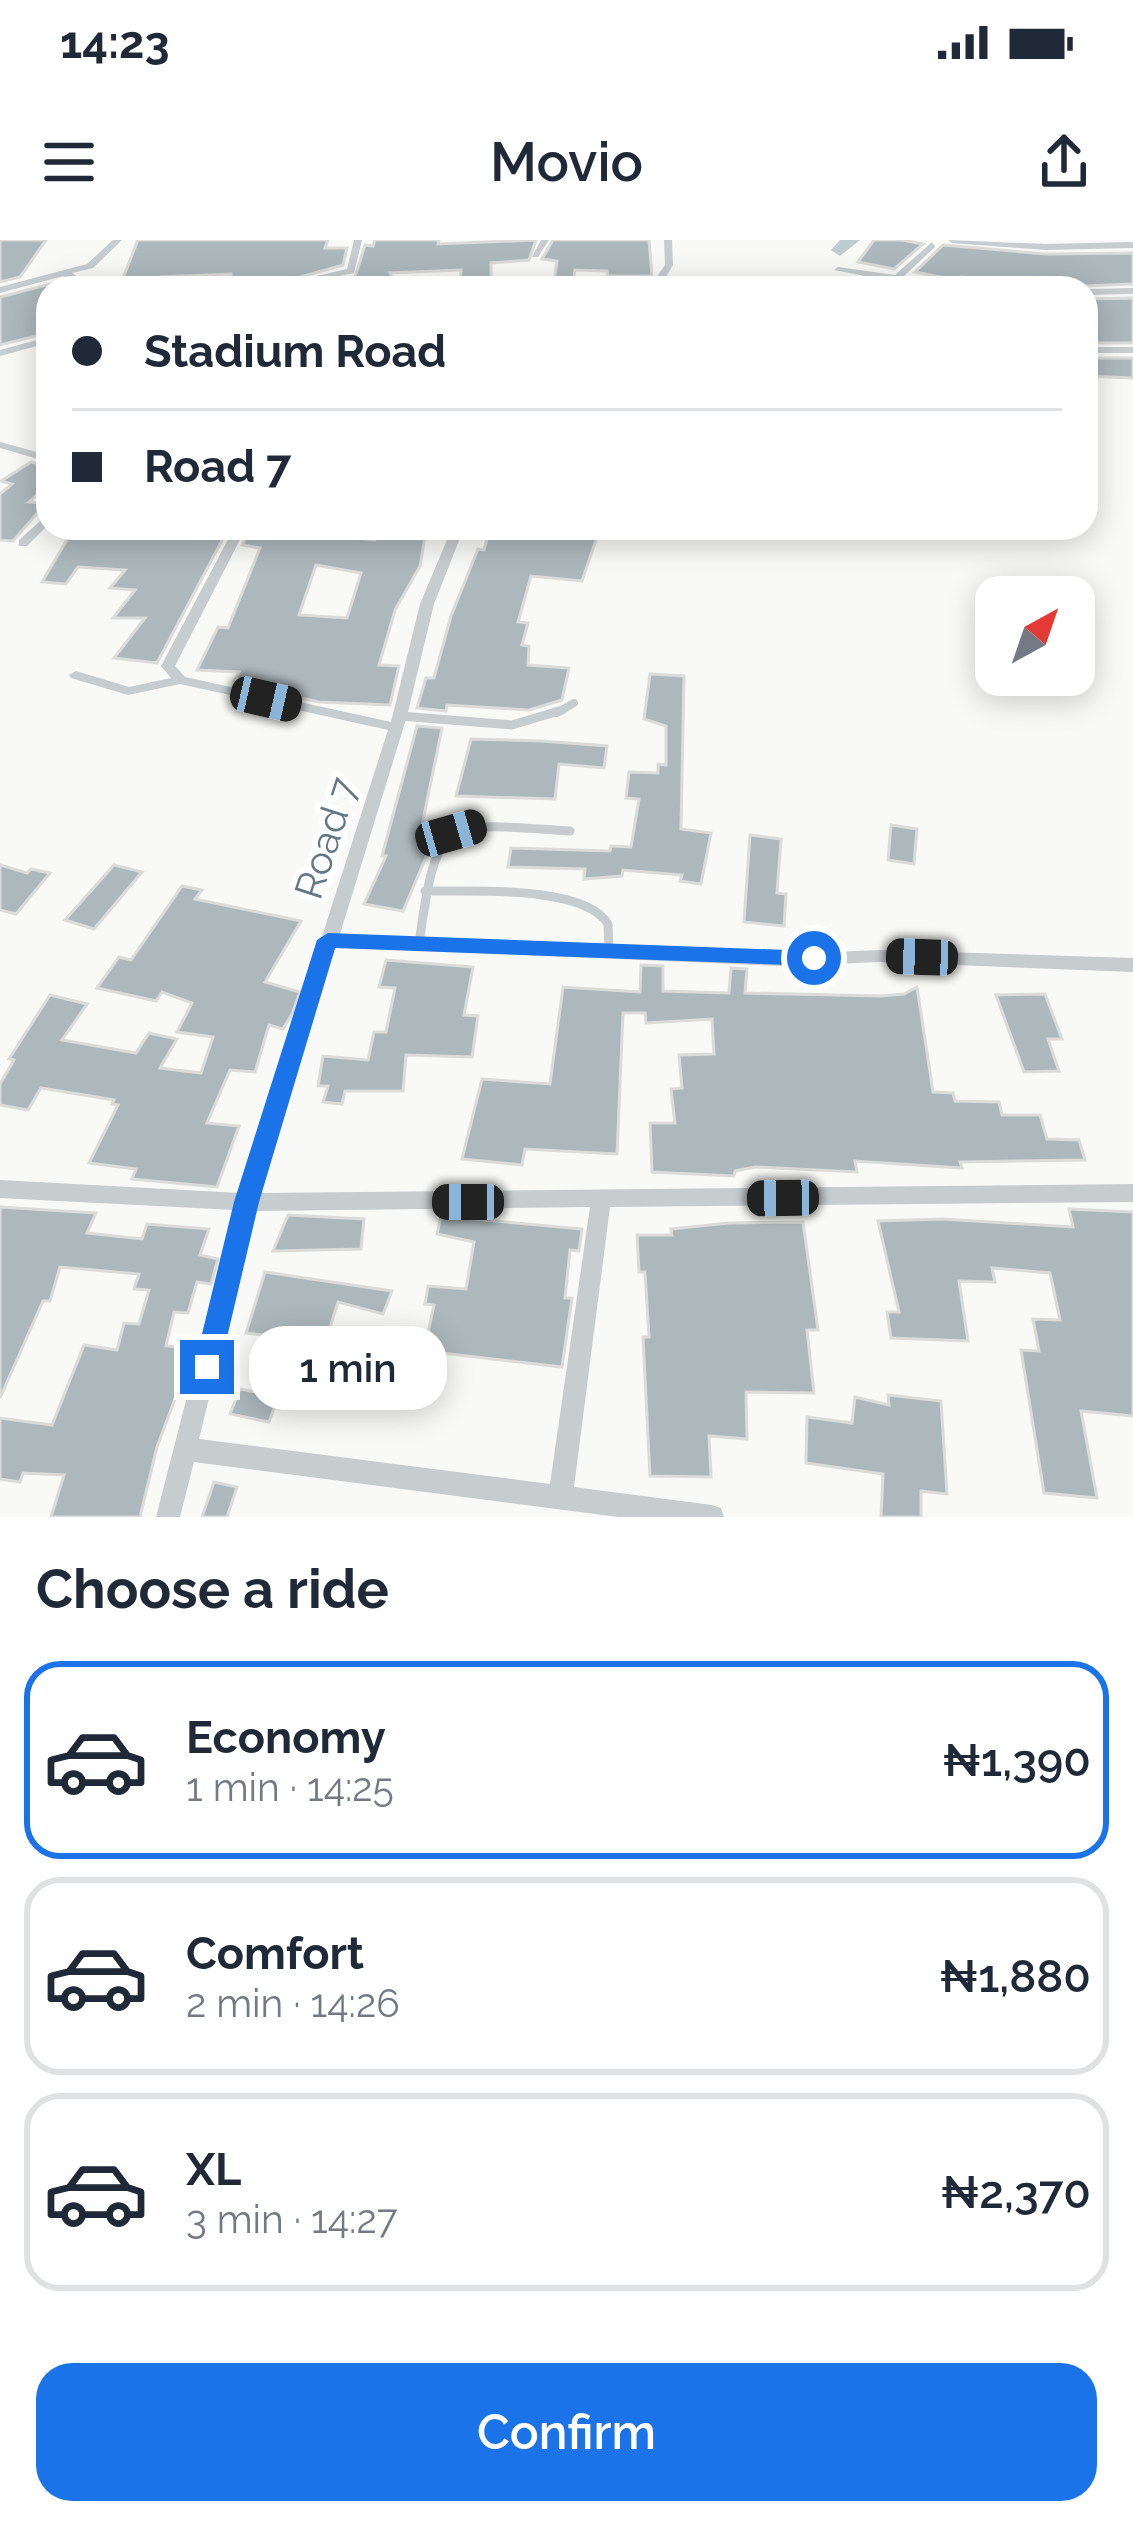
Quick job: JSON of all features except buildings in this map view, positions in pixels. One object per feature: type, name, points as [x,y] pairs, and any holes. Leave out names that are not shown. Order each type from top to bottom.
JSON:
[{"type":"street","points":[[54,276],[96,262],[118,240]]},
{"type":"street","points":[[327,276],[351,271],[358,240]]},
{"type":"street","points":[[535,255],[545,240]]},
{"type":"street","points":[[662,276],[670,265],[668,240],[683,240]]},
{"type":"street","points":[[952,240],[1045,247],[1133,245]]},
{"type":"street","points":[[899,276],[932,244]]},
{"type":"street","points":[[838,270],[877,276]]},
{"type":"street","points":[[65,273],[70,276]]},
{"type":"street","points":[[0,290],[36,281]]},
{"type":"street","points":[[1098,292],[1133,291]]},
{"type":"street","points":[[0,353],[36,343]]},
{"type":"street","points":[[1098,350],[1133,350]]},
{"type":"street","points":[[0,445],[36,456]]},
{"type":"street","points":[[23,543],[36,530]]},
{"type":"street","points":[[180,680],[168,666],[234,540]]},
{"type":"street","name":"Road 7","points":[[168,1517],[247,1202],[398,722],[427,604],[453,540]]},
{"type":"street","points":[[76,675],[128,691],[180,680],[398,722]]},
{"type":"street","points":[[328,940],[1133,965]]},
{"type":"street","points":[[0,1189],[247,1202],[1133,1193]]},
{"type":"street","points":[[560,1498],[601,1202]]},
{"type":"street","points":[[187,1449],[712,1517]]},
{"type":"lane","points":[[398,722],[519,725],[553,717],[574,704]]},
{"type":"lane","points":[[418,944],[430,863],[451,833],[478,825],[570,831]]},
{"type":"lane","points":[[425,891],[537,896],[586,905],[603,915],[610,929],[609,952]]},
{"type":"waterway","points":[[840,250],[851,240]]},
{"type":"route","points":[[207,1367],[247,1202],[328,940],[814,958]]}]
